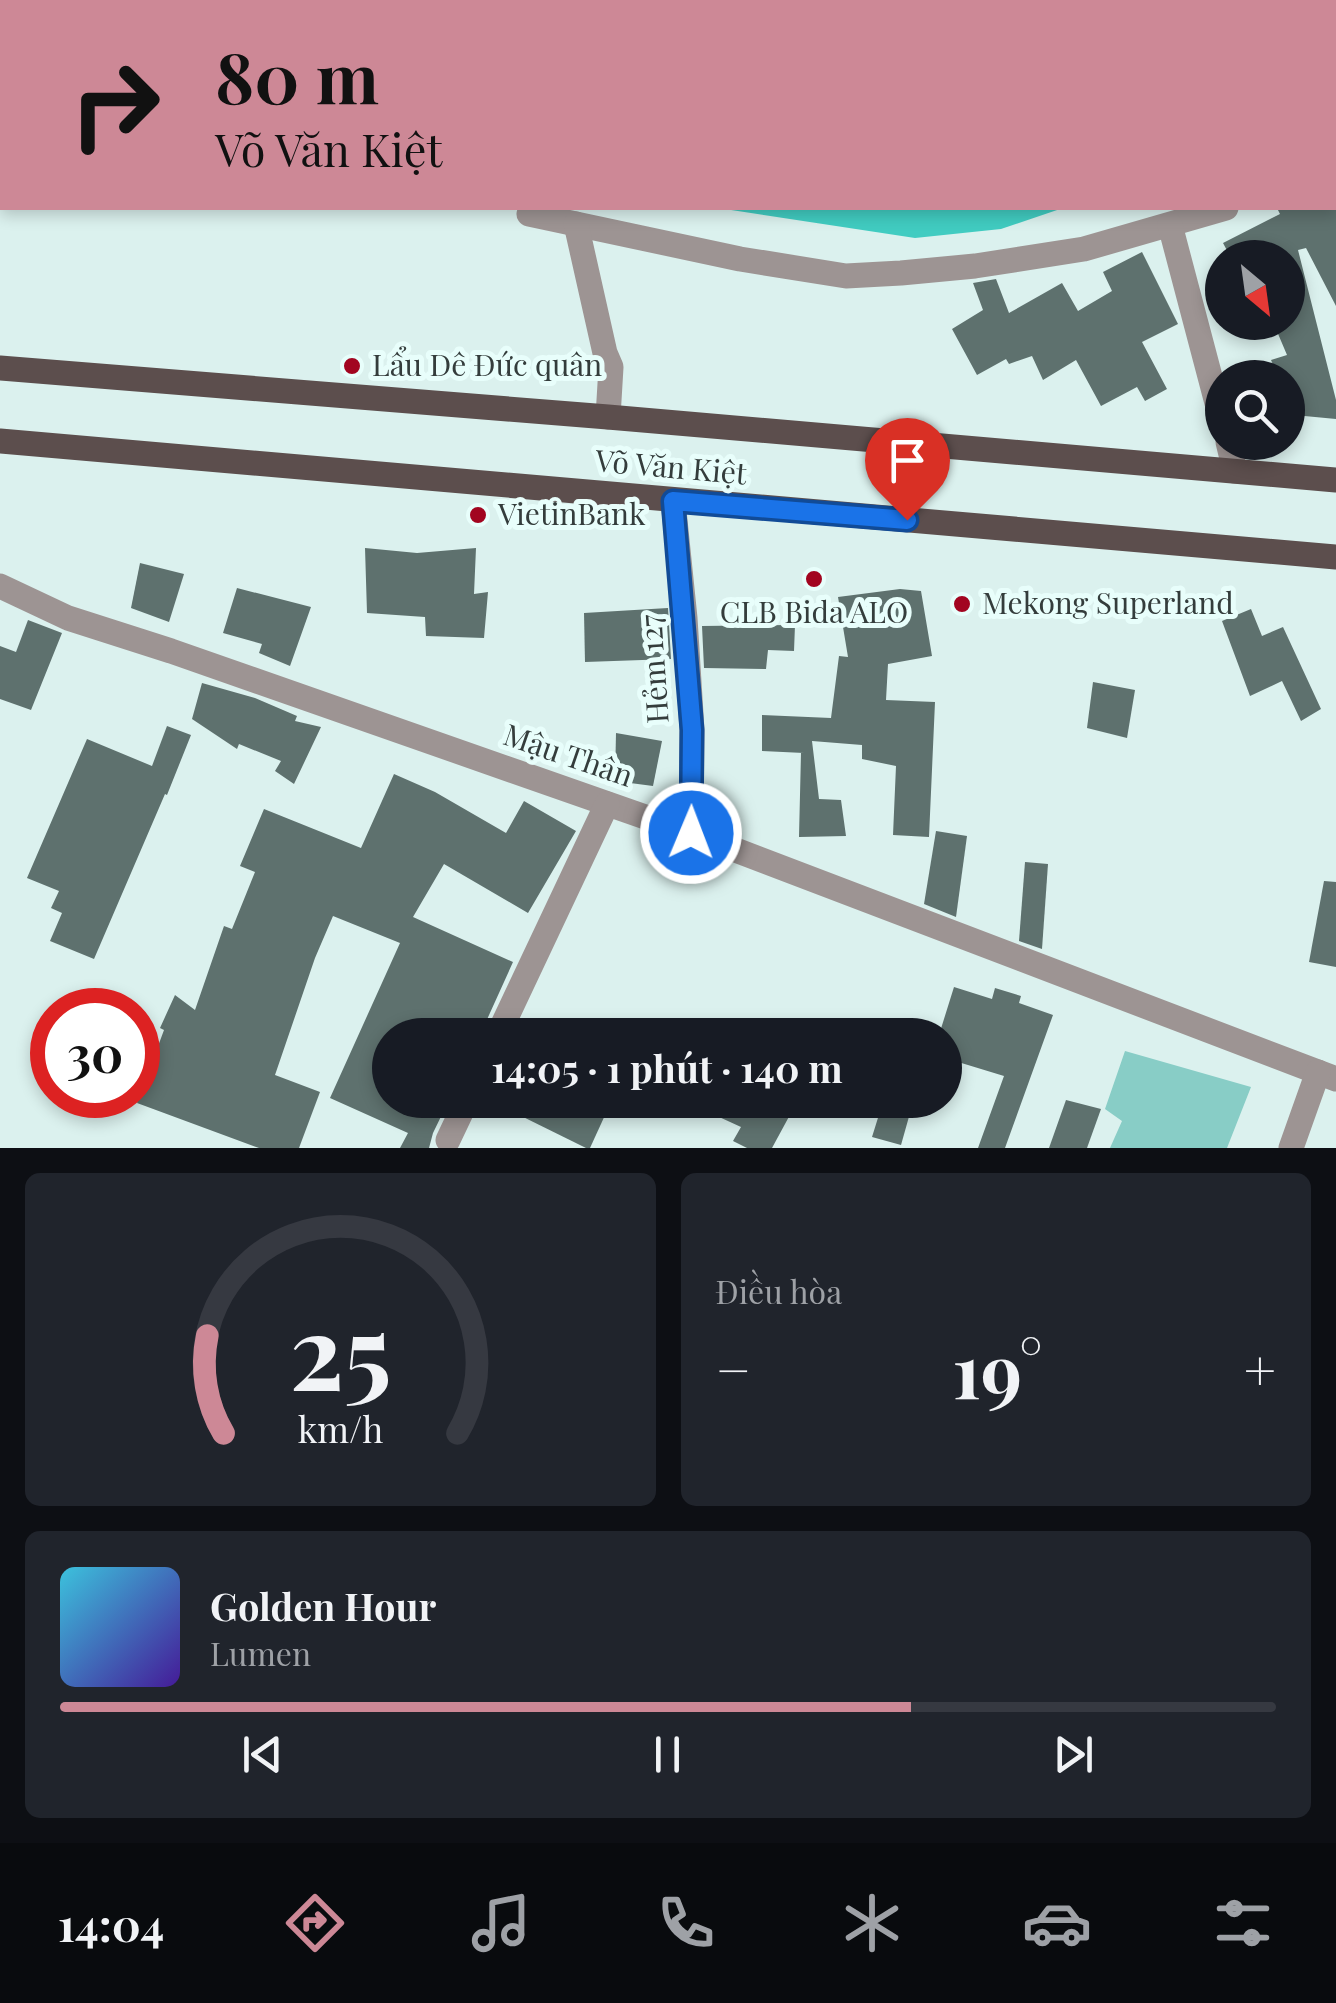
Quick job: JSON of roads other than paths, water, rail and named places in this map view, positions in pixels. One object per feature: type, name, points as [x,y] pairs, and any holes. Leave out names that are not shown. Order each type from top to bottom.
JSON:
[{"type":"main road","name":"Võ Văn Kiệt","points":[[0,368],[1336,480]]},
{"type":"main road","name":"Võ Văn Kiệt","points":[[0,441],[1336,557]]},
{"type":"street","points":[[529,214],[740,259],[846,276],[975,266],[1066,252],[1219,210]]},
{"type":"street","points":[[576,224],[611,366],[608,417]]},
{"type":"street","points":[[1170,225],[1206,360]]},
{"type":"street","points":[[1232,460],[1235,471]]},
{"type":"street","name":"Hẻm 127","points":[[673,501],[692,730],[691,833]]},
{"type":"street","name":"Mậu Thân","points":[[0,586],[68,618],[691,833],[1327,1075]]},
{"type":"street","points":[[506,1018],[607,804]]},
{"type":"street","points":[[1292,1148],[1327,1075]]},
{"type":"street","points":[[448,1140],[458,1118]]},
{"type":"water","points":[[731,210],[1057,210],[1001,229],[915,238]]},
{"type":"place","name":"Lẩu Dê Đức quân","points":[[352,366]]},
{"type":"place","name":"VietinBank","points":[[478,515]]},
{"type":"place","name":"CLB Bida ALO","points":[[814,579]]},
{"type":"place","name":"Mekong Superland","points":[[962,604]]}]
